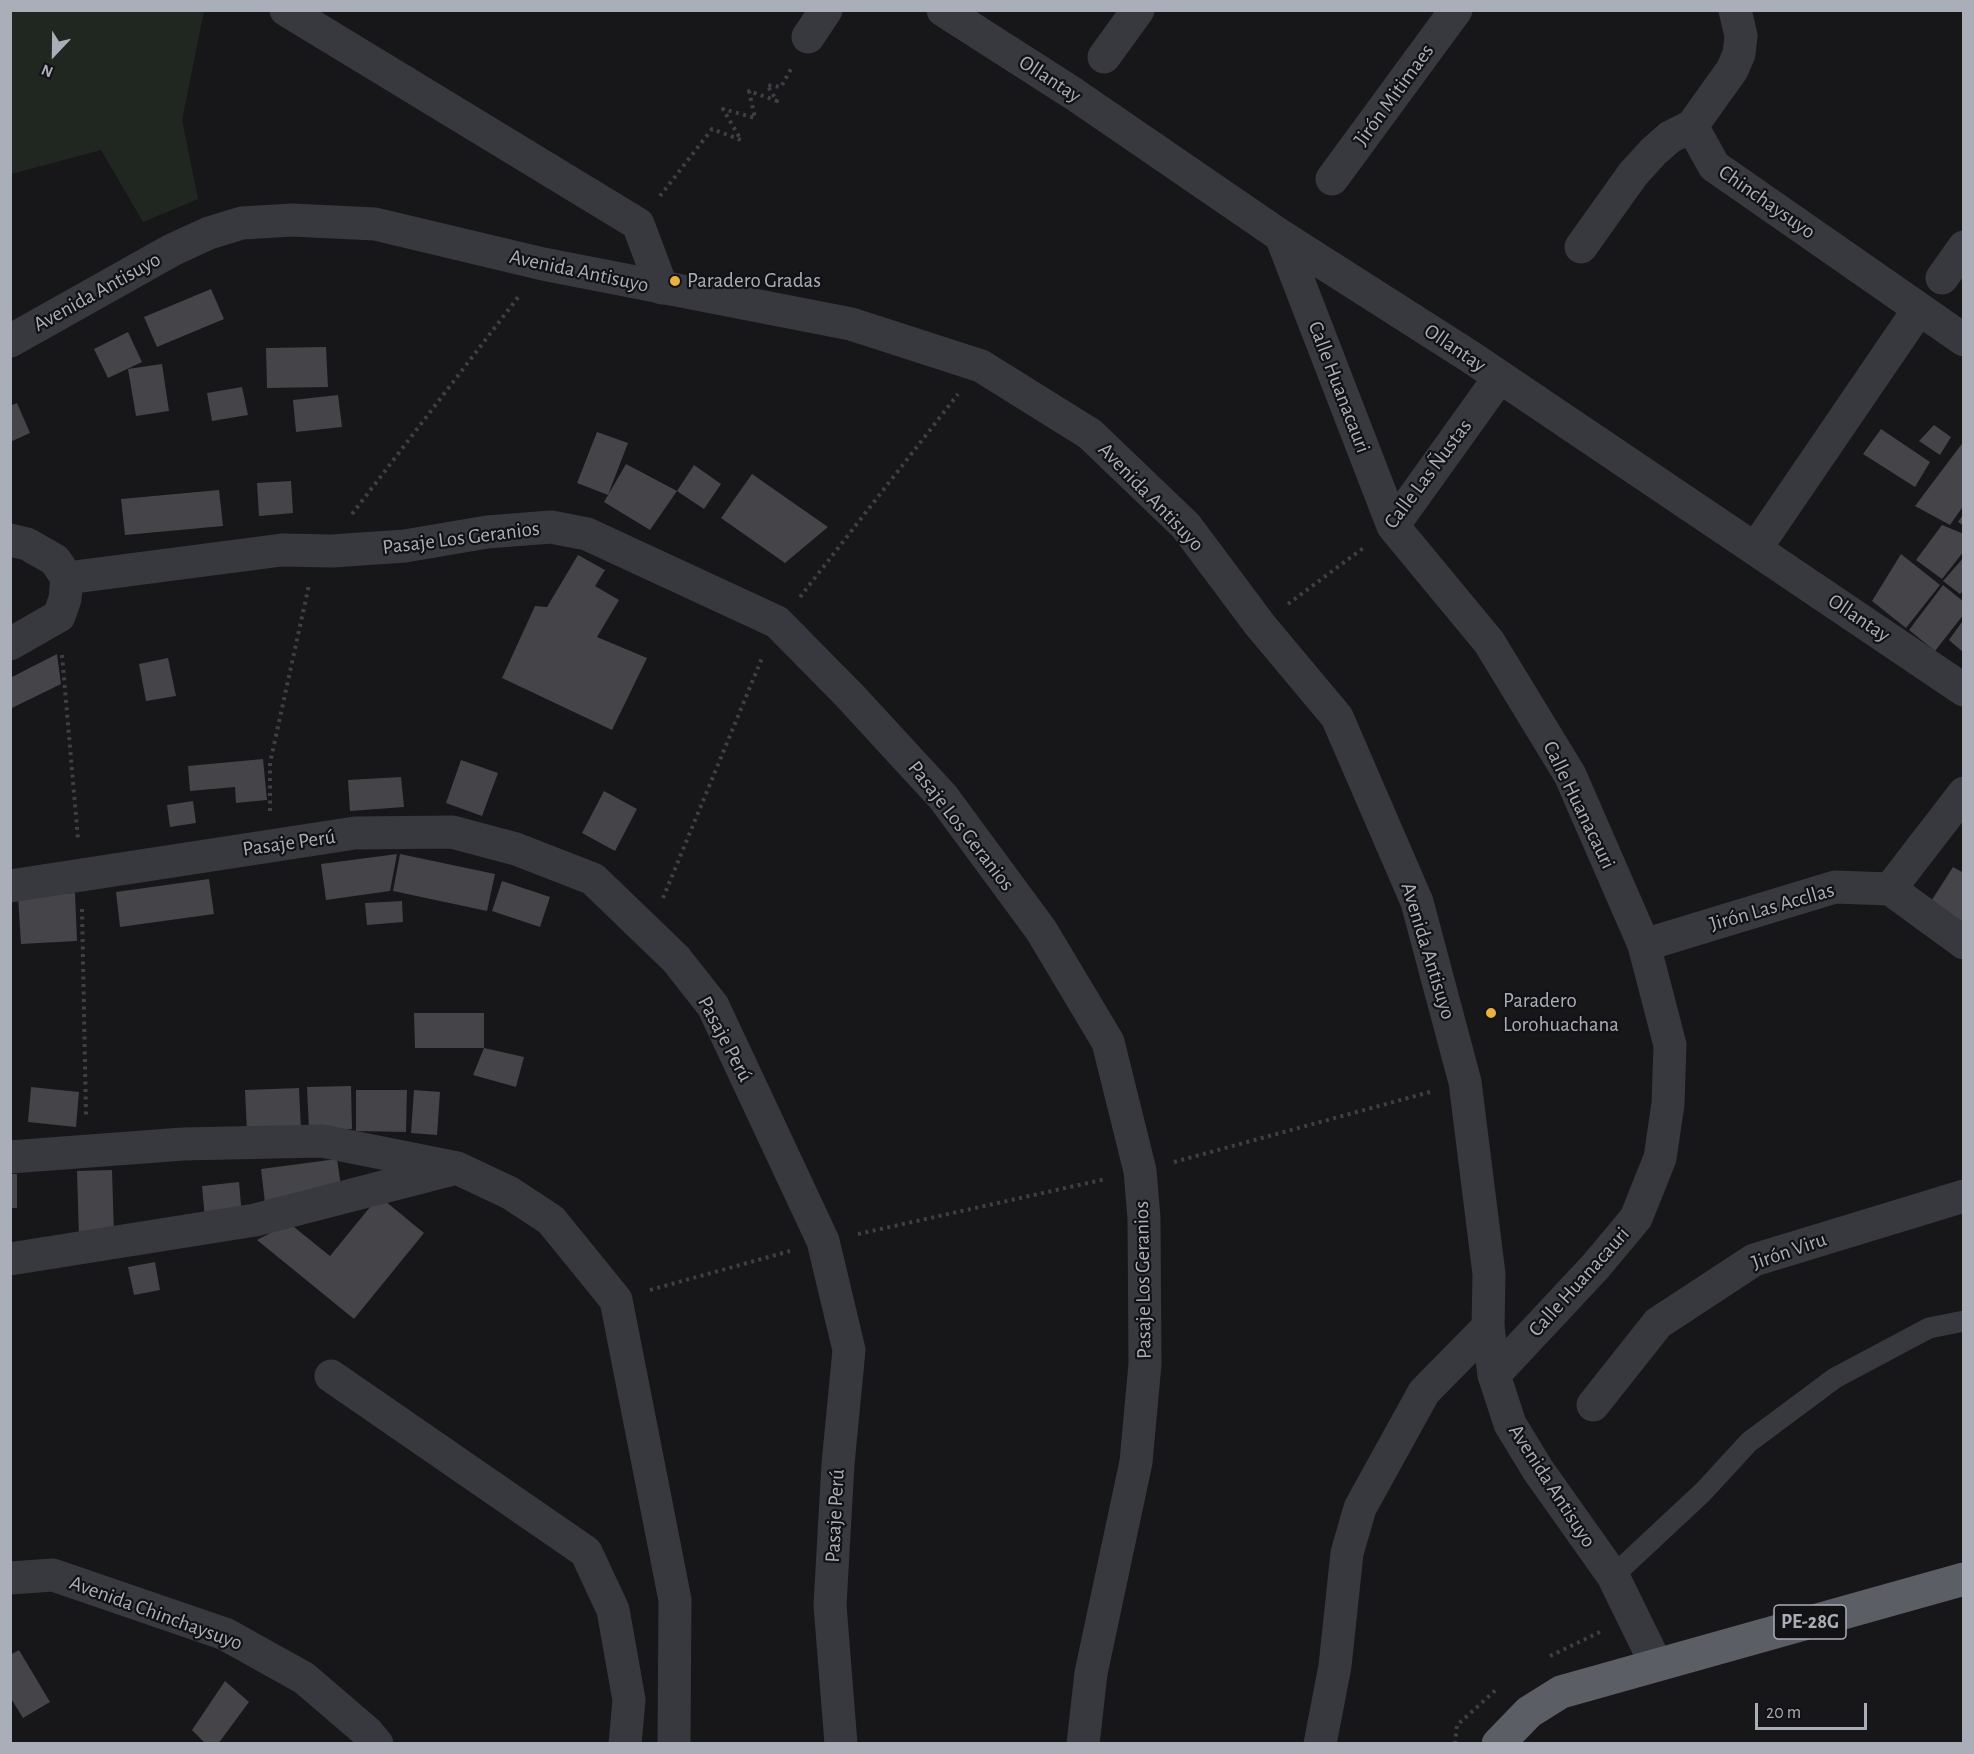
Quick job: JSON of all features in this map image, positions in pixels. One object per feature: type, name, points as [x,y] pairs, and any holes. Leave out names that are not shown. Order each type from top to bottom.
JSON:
[{"type":"highway","name":"PE-28G","points":[[1498,1743],[1528,1712],[1561,1692],[1964,1579]]},
{"type":"street","points":[[286,10],[638,224],[662,288]]},
{"type":"street","points":[[808,37],[826,10]]},
{"type":"street","name":"Ollantay","points":[[943,10],[1074,94],[1281,236],[1756,548],[1964,690]]},
{"type":"street","points":[[1104,57],[1138,10]]},
{"type":"street","name":"Jirón Mitimaes","points":[[1332,179],[1456,10]]},
{"type":"street","points":[[1581,247],[1653,152],[1670,137],[1692,126],[1732,70],[1741,36],[1735,10]]},
{"type":"street","name":"Chinchaysuyo","points":[[1692,126],[1714,166],[1964,340]]},
{"type":"street","name":"Avenida Antisuyo","points":[[10,341],[172,250],[209,233],[242,223],[324,220],[375,224],[543,264],[851,324],[981,366],[1090,434],[1186,526],[1260,625],[1337,717],[1417,902],[1466,1082],[1489,1274],[1488,1327],[1494,1375],[1510,1424],[1538,1470],[1613,1576],[1656,1664]]},
{"type":"street","name":"Calle Huanacauri","points":[[1281,236],[1393,526],[1489,642],[1570,775],[1644,945],[1670,1045],[1668,1104],[1660,1158],[1636,1218],[1587,1276],[1494,1375]]},
{"type":"street","points":[[1942,278],[1964,247]]},
{"type":"street","points":[[1756,548],[1919,309]]},
{"type":"street","name":"Calle Las Ñustas","points":[[1393,526],[1499,378]]},
{"type":"street","name":"Pasaje Los Geranios","points":[[67,578],[282,550],[349,551],[405,546],[488,532],[551,527],[587,534],[777,622],[849,695],[943,798],[1041,930],[1108,1042],[1140,1171],[1144,1218],[1145,1353],[1136,1462],[1091,1673],[1083,1743]]},
{"type":"street","points":[[10,540],[27,544],[55,560],[67,578],[65,600],[59,616],[10,644]]},
{"type":"street","points":[[1964,793],[1890,889],[1964,943]]},
{"type":"street","name":"Pasaje Perú","points":[[10,886],[81,877],[269,844],[355,833],[452,832],[516,849],[593,879],[676,959],[713,1006],[824,1241],[849,1350],[838,1464],[830,1605],[841,1743]]},
{"type":"street","name":"Jirón Las Accllas","points":[[1644,945],[1835,887],[1890,889]]},
{"type":"street","points":[[10,1157],[86,1150],[322,1141],[457,1168],[510,1193],[551,1220],[616,1300],[675,1600],[674,1743]]},
{"type":"street","points":[[10,1259],[255,1220],[457,1168]]},
{"type":"street","name":"Jirón Viru","points":[[1593,1405],[1658,1323],[1754,1260],[1964,1197]]},
{"type":"street","points":[[1320,1743],[1335,1666],[1347,1553],[1360,1508],[1424,1392],[1488,1327]]},
{"type":"street","points":[[331,1376],[586,1552],[613,1610],[629,1700],[625,1743]]},
{"type":"street","points":[[10,1589],[53,1575]]},
{"type":"street","name":"Avenida Chinchaysuyo","points":[[10,1578],[53,1575],[225,1634],[304,1678],[377,1743]]},
{"type":"lane","points":[[1613,1576],[1703,1492],[1749,1442],[1835,1378],[1929,1328],[1964,1321]]},
{"type":"path","points":[[638,224],[712,129],[741,140],[723,109],[755,118],[749,91],[777,100],[767,85],[781,87]]},
{"type":"path","points":[[349,551],[346,522],[543,264]]},
{"type":"path","points":[[649,933],[777,622],[821,573],[882,489],[981,366]]},
{"type":"path","name":"Calle Las Ñustas","points":[[1260,625],[1393,526]]},
{"type":"path","points":[[269,844],[270,763],[316,551]]},
{"type":"path","points":[[59,616],[81,877],[86,1150]]},
{"type":"path","points":[[616,1300],[824,1241],[1140,1171],[1466,1082]]},
{"type":"shaded area","points":[[11,10],[204,11],[182,120],[198,199],[143,222],[101,150],[11,174]]},
{"type":"building","points":[[211,289],[224,319],[157,347],[144,317]]},
{"type":"building","points":[[128,332],[142,362],[108,378],[94,349]]},
{"type":"building","points":[[326,347],[328,387],[267,388],[266,348]]},
{"type":"building","points":[[162,364],[169,411],[136,416],[128,369]]},
{"type":"building","points":[[242,387],[248,415],[212,421],[207,393]]},
{"type":"building","points":[[338,395],[342,427],[296,432],[293,400]]},
{"type":"building","points":[[17,403],[30,433],[10,442],[10,406]]},
{"type":"building","points":[[1934,425],[1951,437],[1940,455],[1919,441]]},
{"type":"building","points":[[1881,429],[1930,462],[1915,487],[1863,454]]},
{"type":"building","points":[[597,432],[628,443],[608,495],[577,483]]},
{"type":"building","points":[[1964,441],[1964,505],[1950,525],[1915,506]]},
{"type":"building","points":[[626,464],[677,491],[650,530],[604,502]]},
{"type":"building","points":[[694,465],[721,484],[704,509],[677,491]]},
{"type":"building","points":[[752,474],[828,527],[785,563],[721,518]]},
{"type":"building","points":[[291,481],[293,513],[259,516],[257,483]]},
{"type":"building","points":[[219,490],[223,526],[125,535],[121,499]]},
{"type":"building","points":[[1964,513],[1964,526],[1958,522]]},
{"type":"building","points":[[1942,525],[1964,534],[1964,551],[1942,579],[1916,560]]},
{"type":"building","points":[[1901,554],[1940,585],[1906,628],[1872,601]]},
{"type":"building","points":[[578,555],[605,570],[595,586],[619,600],[597,637],[647,658],[612,730],[502,678],[535,606],[547,607]]},
{"type":"building","points":[[1964,557],[1964,590],[1960,594],[1943,581]]},
{"type":"building","points":[[1943,585],[1964,602],[1964,614],[1935,651],[1909,630]]},
{"type":"building","points":[[1964,619],[1964,653],[1949,640]]},
{"type":"building","points":[[57,654],[61,684],[10,709],[10,678]]},
{"type":"building","points":[[168,658],[176,696],[146,701],[139,664]]},
{"type":"building","points":[[263,759],[267,800],[236,803],[235,787],[190,791],[188,766]]},
{"type":"building","points":[[461,760],[498,773],[482,816],[446,803]]},
{"type":"building","points":[[401,777],[404,807],[350,811],[348,780]]},
{"type":"building","points":[[604,791],[637,809],[615,851],[582,833]]},
{"type":"building","points":[[193,801],[196,823],[170,827],[167,805]]},
{"type":"building","points":[[397,854],[390,891],[326,900],[321,864]]},
{"type":"building","points":[[400,854],[495,874],[487,911],[393,891]]},
{"type":"building","points":[[1953,867],[1964,873],[1964,924],[1930,903]]},
{"type":"building","points":[[209,879],[214,914],[120,927],[116,892]]},
{"type":"building","points":[[502,881],[550,897],[540,927],[492,911]]},
{"type":"building","points":[[75,893],[77,941],[21,944],[18,896]]},
{"type":"building","points":[[402,901],[403,922],[367,925],[365,903]]},
{"type":"building","points":[[414,1013],[484,1013],[484,1048],[415,1048]]},
{"type":"building","points":[[484,1048],[524,1057],[516,1087],[473,1075]]},
{"type":"building","points":[[351,1086],[352,1129],[309,1130],[307,1087]]},
{"type":"building","points":[[31,1087],[79,1092],[76,1127],[28,1122]]},
{"type":"building","points":[[299,1088],[301,1129],[247,1132],[245,1090]]},
{"type":"building","points":[[356,1090],[407,1090],[406,1132],[356,1131]]},
{"type":"building","points":[[414,1090],[440,1092],[437,1135],[411,1133]]},
{"type":"building","points":[[337,1159],[342,1193],[265,1203],[261,1169]]},
{"type":"building","points":[[112,1170],[114,1236],[79,1237],[77,1171]]},
{"type":"building","points":[[10,1174],[17,1174],[17,1208],[10,1208]]},
{"type":"building","points":[[239,1182],[242,1216],[205,1219],[202,1186]]},
{"type":"building","points":[[379,1196],[424,1233],[354,1319],[257,1240],[289,1223],[330,1256]]},
{"type":"building","points":[[155,1262],[160,1290],[134,1295],[128,1267]]},
{"type":"building","points":[[19,1650],[50,1702],[23,1718],[10,1697],[10,1655]]},
{"type":"building","points":[[225,1681],[249,1702],[218,1744],[206,1744],[192,1730]]},
{"type":"place","name":"Paradero Gradas","points":[[675,281]]},
{"type":"place","name":"Paradero Lorohuachana","points":[[1491,1013]]}]
